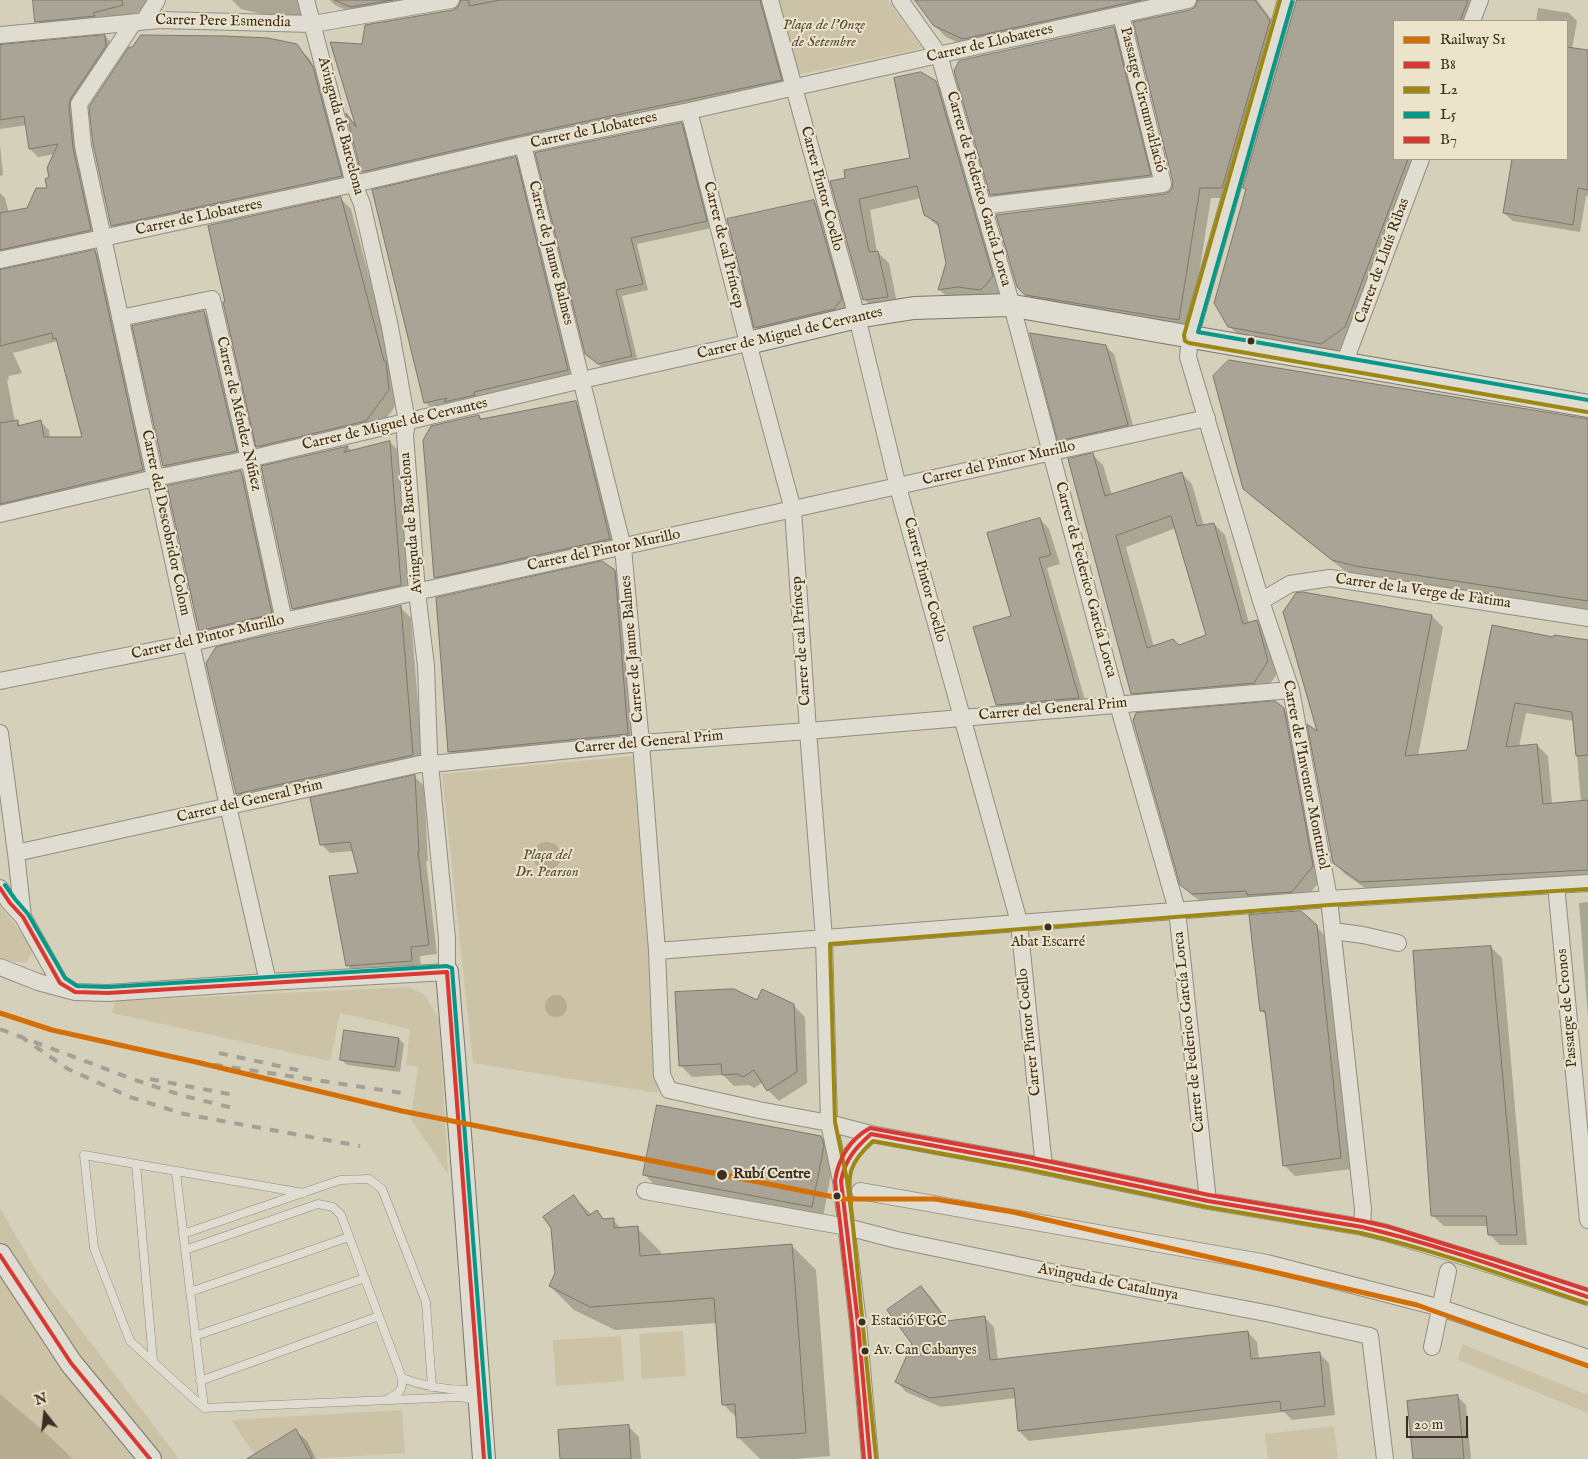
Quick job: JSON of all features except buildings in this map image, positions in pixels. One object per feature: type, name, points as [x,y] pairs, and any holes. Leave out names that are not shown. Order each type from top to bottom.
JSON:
[{"type":"street","name":"Carrer del Descobridor Colom","points":[[157,0],[79,104],[83,146],[191,643],[268,982]]},
{"type":"street","name":"Avinguda de Barcelona","points":[[306,0],[354,184],[362,204],[390,327],[407,422],[405,435],[417,592],[426,666],[429,753],[447,938],[447,972]]},
{"type":"street","name":"Carrer Pere Esmendia","points":[[0,35],[160,20],[313,24],[451,0]]},
{"type":"street","name":"Carrer Pintor Coello","points":[[770,0],[856,317],[898,486],[1019,922],[1044,1167]]},
{"type":"street","name":"Carrer de Federico García Lorca","points":[[900,0],[939,55],[1012,306],[1118,705],[1177,910],[1208,1201]]},
{"type":"street","name":"Carrer de Llobateres","points":[[0,260],[354,184],[523,145],[690,111],[1188,0]]},
{"type":"street","name":"Carrer de l'Inventor Monturiol","points":[[1286,0],[1190,337],[1188,357],[1261,601],[1291,690],[1329,898],[1363,1208],[1362,1227]]},
{"type":"street","points":[[1472,20],[1480,0]]},
{"type":"street","name":"Passatge Circumval·lació","points":[[983,206],[1163,184],[1121,14]]},
{"type":"street","name":"Carrer de cal Príncep","points":[[690,111],[748,343],[793,510],[824,938],[829,1123],[841,1181],[847,1227],[870,1459]]},
{"type":"street","name":"Carrer de Jaume Balmes","points":[[523,145],[624,548],[657,951],[662,1075],[669,1090],[829,1123]]},
{"type":"street","name":"Carrer de Lluís Ribas","points":[[1344,364],[1421,160]]},
{"type":"street","name":"Carrer de Méndez Núñez","points":[[120,318],[212,299],[284,621]]},
{"type":"street","name":"Carrer de Miguel de Cervantes","points":[[0,514],[155,478],[249,459],[856,317],[914,308],[1012,306],[1588,406]]},
{"type":"street","name":"Carrer del Pintor Murillo","points":[[0,681],[191,643],[1207,418]]},
{"type":"street","name":"Carrer de la Verge de Fàtima","points":[[1261,601],[1290,584],[1330,578],[1588,618]]},
{"type":"street","name":"Carrer del General Prim","points":[[16,853],[420,764],[641,743],[808,731],[1291,690]]},
{"type":"street","points":[[0,733],[23,917]]},
{"type":"street","points":[[657,951],[1329,898],[1588,883]]},
{"type":"street","name":"Passatge de Cronos","points":[[1556,885],[1588,1220]]},
{"type":"street","points":[[0,888],[23,917],[60,982],[75,992]]},
{"type":"street","points":[[1333,931],[1363,935],[1398,943]]},
{"type":"street","points":[[0,967],[38,982],[75,992],[108,994],[268,982],[447,972],[484,1459]]},
{"type":"street","points":[[829,1123],[871,1134],[1208,1201],[1362,1227],[1500,1268],[1588,1297]]},
{"type":"street","points":[[841,1181],[843,1169],[852,1152],[871,1134]]},
{"type":"street","name":"Avinguda de Catalunya","points":[[645,1191],[847,1227],[897,1240],[1271,1314],[1370,1336],[1385,1459]]},
{"type":"street","points":[[860,1191],[1267,1263],[1441,1308],[1588,1358]]},
{"type":"street","points":[[0,1255],[71,1363],[150,1459]]},
{"type":"street","points":[[1432,1347],[1448,1271]]},
{"type":"lane","points":[[303,1193],[84,1155],[94,1248],[130,1341],[204,1408],[479,1396]]},
{"type":"lane","points":[[136,1164],[153,1361]]},
{"type":"lane","points":[[176,1172],[204,1408]]},
{"type":"lane","points":[[183,1234],[340,1180],[369,1179],[382,1189],[426,1302],[432,1387]]},
{"type":"lane","points":[[185,1250],[318,1204],[333,1207],[341,1215],[350,1237],[402,1378],[403,1386],[398,1394],[387,1400]]},
{"type":"lane","points":[[190,1292],[350,1237]]},
{"type":"lane","points":[[195,1336],[365,1278]]},
{"type":"lane","points":[[200,1381],[379,1316]]},
{"type":"lane","points":[[402,1378],[432,1387],[458,1390],[479,1396]]},
{"type":"green space","name":"Plaça de l'Onze de Setembre","points":[[778,0],[888,0],[922,48],[797,75]]},
{"type":"green space","name":"Plaça del Dr. Pearson","points":[[634,756],[658,1093],[473,1063],[442,774]]},
{"type":"green space","points":[[0,906],[29,943],[32,953],[26,963],[9,961],[0,957]]},
{"type":"green space","points":[[408,987],[425,995],[439,1019],[448,1174],[411,1119],[418,1067],[406,1065],[410,1029],[340,1013],[330,1061],[112,1013],[115,1001]]},
{"type":"green space","points":[[0,1208],[37,1272],[179,1459],[73,1459],[0,1394]]},
{"type":"green space","points":[[683,1331],[686,1376],[642,1379],[639,1334]]},
{"type":"green space","points":[[621,1336],[624,1381],[556,1386],[553,1340]]},
{"type":"green space","points":[[1462,1344],[1588,1395],[1588,1413],[1458,1360]]},
{"type":"green space","points":[[402,1410],[405,1453],[312,1459],[296,1429],[254,1454],[231,1420]]},
{"type":"green space","points":[[1334,1426],[1338,1459],[1268,1459],[1265,1434]]},
{"type":"shaded area","points":[[547,842],[557,846],[561,856],[557,866],[547,870],[537,866],[533,856],[537,846]]},
{"type":"shaded area","points":[[552,995],[560,995],[567,1002],[567,1010],[560,1017],[552,1017],[545,1010],[545,1002]]},
{"type":"shaded area","points":[[0,1394],[46,1433],[73,1459],[0,1459]]},
{"type":"railway","points":[[0,1029],[135,1080],[184,1096],[233,1108]]},
{"type":"railway","points":[[20,1036],[68,1069],[130,1097],[184,1114],[360,1146]]},
{"type":"railway","points":[[219,1053],[302,1071]]},
{"type":"railway","points":[[196,1062],[402,1093]]},
{"type":"railway","points":[[150,1079],[234,1095]]},
{"type":"rail line","name":"S1","points":[[0,1013],[52,1030],[402,1111],[844,1199],[935,1199],[1013,1212],[1417,1305],[1588,1366]]},
{"type":"transit line","name":"L2","points":[[1280,0],[1184,335],[1185,341],[1587,412]]},
{"type":"transit line","name":"L5","points":[[1292,2],[1198,332],[1588,400]]},
{"type":"transit line","name":"L5","points":[[5,885],[28,914],[65,978],[77,986],[108,987],[447,966],[452,968],[490,1459]]},
{"type":"transit line","name":"B8","points":[[0,888],[23,917],[60,983],[75,992],[108,993],[447,972],[484,1459]]},
{"type":"transit line","name":"L2","points":[[876,1458],[853,1226],[847,1180],[835,1122],[830,944],[1329,905],[1588,889]]},
{"type":"transit line","name":"B7","points":[[864,1459],[852,1324],[835,1181],[839,1165],[846,1150],[870,1128],[1028,1157],[1209,1195],[1363,1221],[1389,1227],[1588,1290]]},
{"type":"transit line","name":"B8","points":[[871,1134],[1027,1163],[1208,1201],[1362,1227],[1448,1250],[1588,1297]]},
{"type":"transit line","name":"B8","points":[[870,1459],[858,1323],[841,1181],[845,1167],[852,1155],[871,1134]]},
{"type":"transit line","name":"L2","points":[[851,1205],[849,1185],[854,1163],[873,1141],[1026,1169],[1207,1207],[1361,1233],[1446,1256],[1586,1303]]},
{"type":"transit line","name":"B8","points":[[0,1255],[71,1363],[150,1459]]},
{"type":"place","name":"Abat Escarré","points":[[1048,927]]},
{"type":"place","name":"Rubí Centre","points":[[722,1175]]},
{"type":"place","name":"Estació FGC","points":[[862,1322]]},
{"type":"place","name":"Av. Can Cabanyes","points":[[865,1351]]}]
